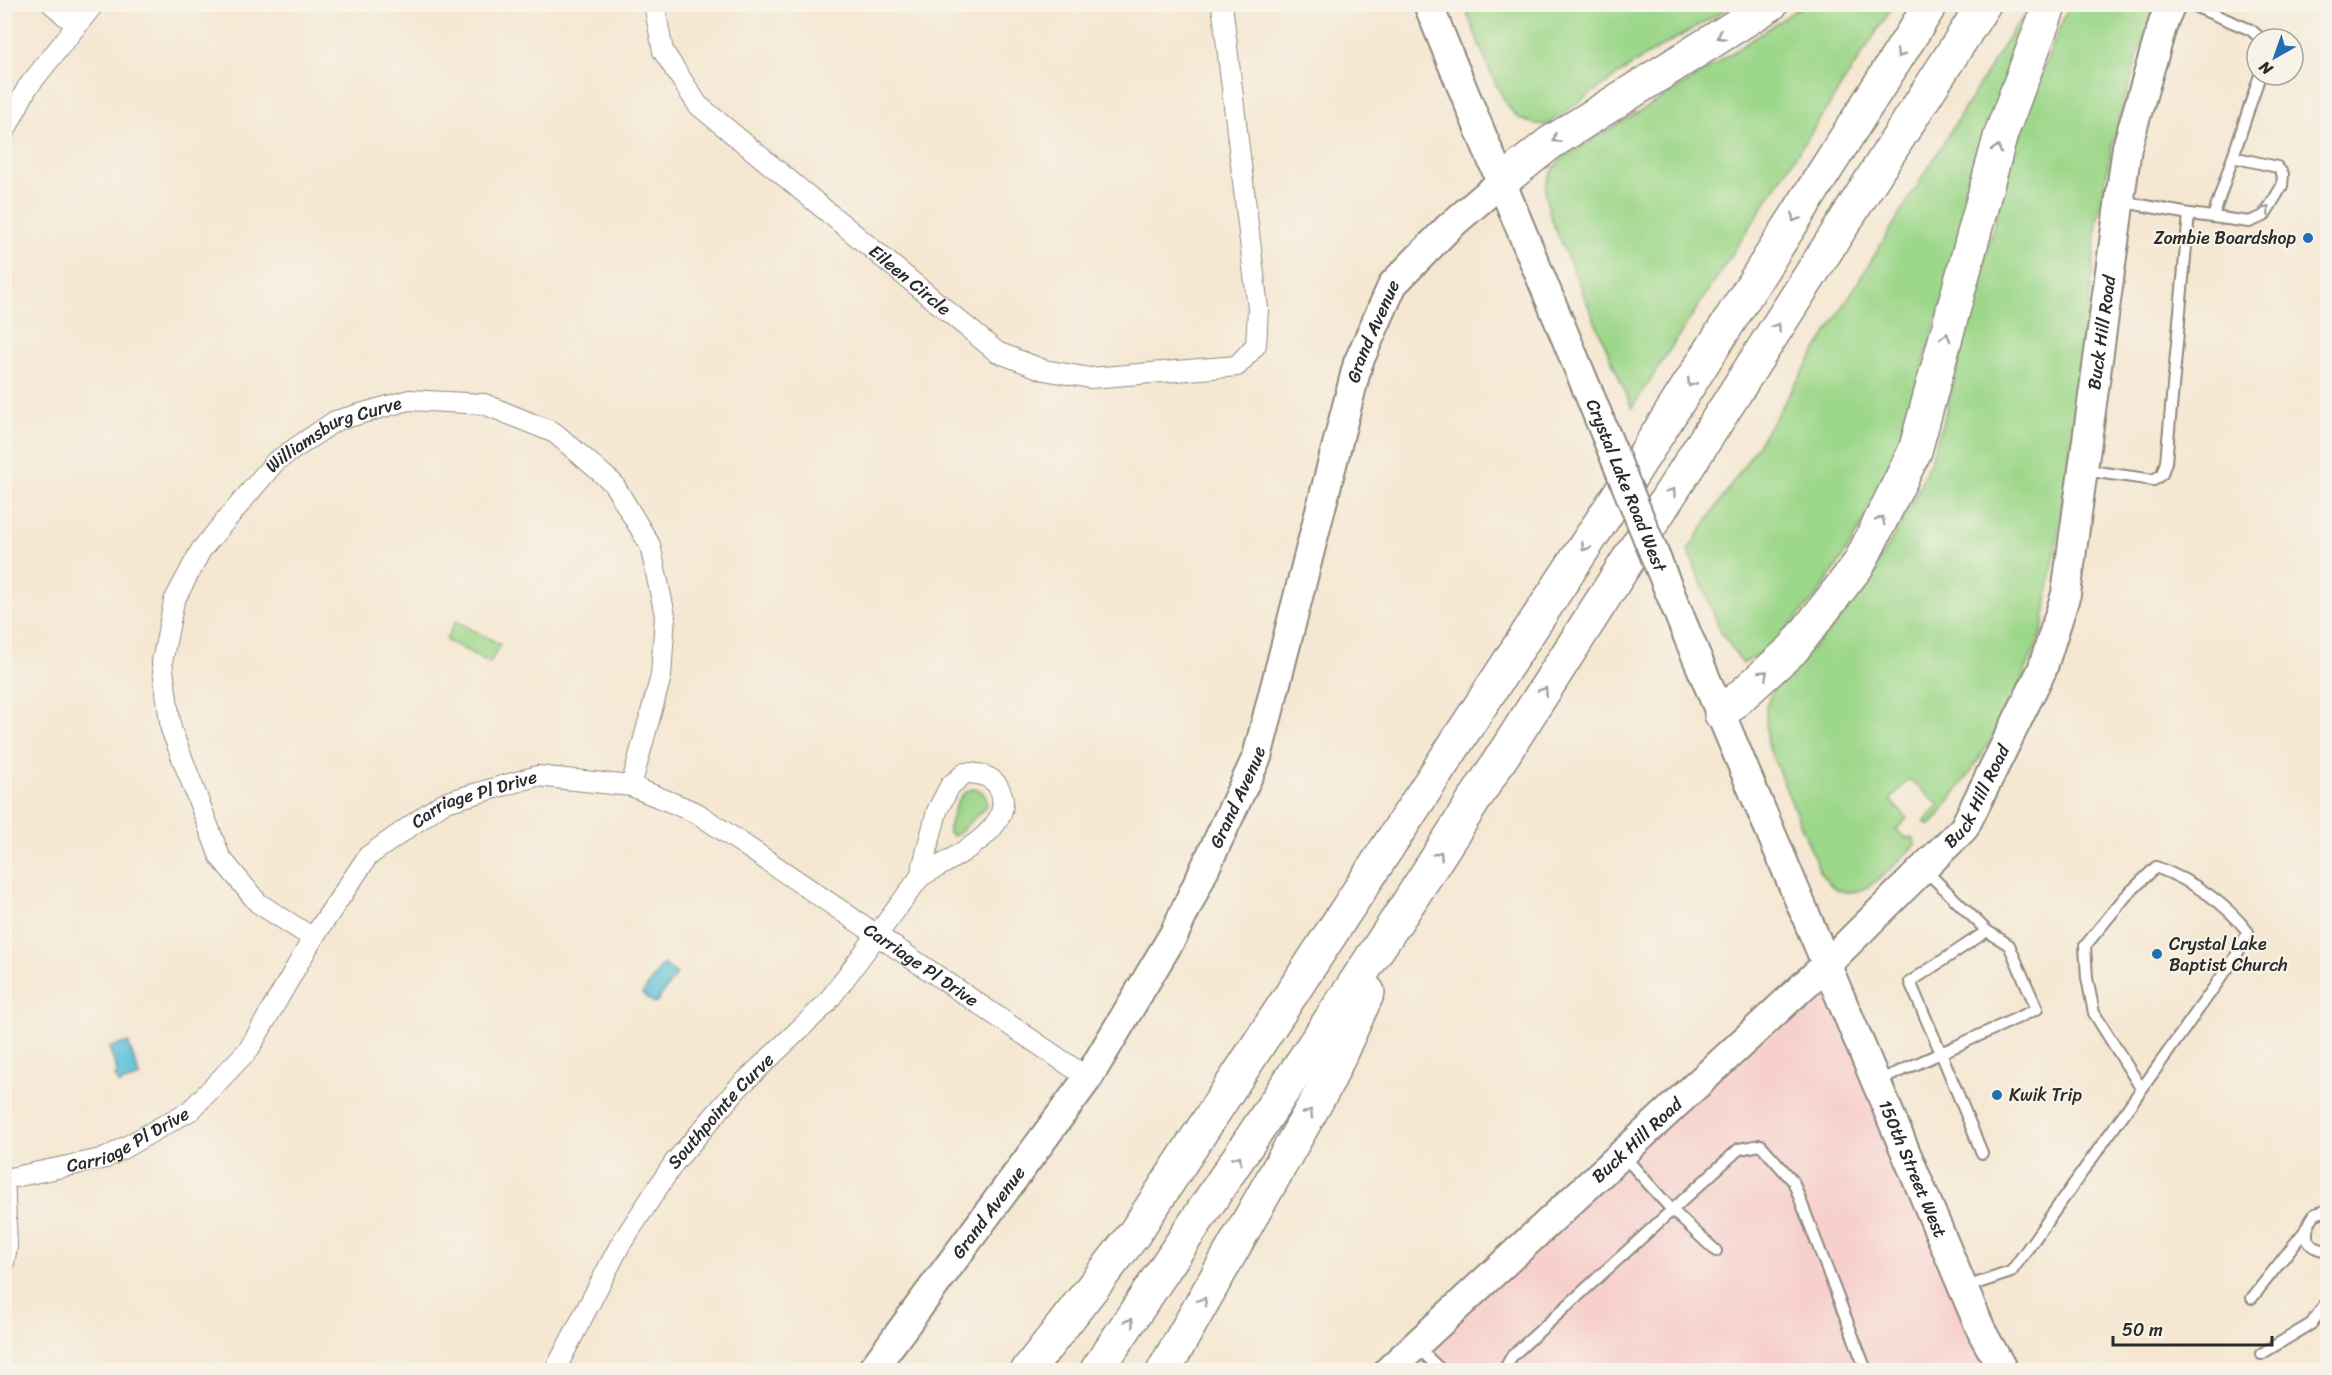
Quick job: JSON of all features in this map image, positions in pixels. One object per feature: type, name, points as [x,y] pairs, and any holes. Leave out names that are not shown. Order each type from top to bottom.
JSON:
[{"type":"highway","points":[[1500,183],[1550,143],[1771,4]]},
{"type":"highway","points":[[1028,1371],[1134,1234],[1629,479],[1931,4]]},
{"type":"highway","points":[[1097,1371],[1407,905],[1984,4]]},
{"type":"highway","points":[[1721,714],[1793,649],[1859,564],[1915,451],[2001,134],[2050,4]]},
{"type":"highway","points":[[1164,1371],[1328,1081],[1407,905]]},
{"type":"street","points":[[52,4],[76,26]]},
{"type":"street","points":[[4,133],[27,88],[94,4]]},
{"type":"street","name":"Eileen Circle","points":[[654,4],[663,51],[698,105],[997,352],[1044,370],[1090,378],[1237,366],[1256,345],[1258,309],[1222,4]]},
{"type":"street","name":"Crystal Lake Road West","points":[[1428,4],[1684,627],[1827,964]]},
{"type":"street","name":"Buck Hill Road","points":[[1389,1371],[1827,964],[1964,828],[2042,670],[2066,594],[2127,147],[2164,20],[2171,4]]},
{"type":"street","name":"Grand Avenue","points":[[872,1371],[1088,1078],[1174,934],[1257,757],[1358,363],[1393,284],[1449,227],[1500,183]]},
{"type":"street","name":"Williamsburg Curve","points":[[312,938],[258,903],[220,857],[171,729],[162,662],[174,601],[201,550],[275,462],[335,421],[409,400],[484,404],[555,433],[613,483],[650,545],[665,615],[661,676],[631,786]]},
{"type":"street","name":"Southpointe Curve","points":[[555,1371],[620,1245],[674,1163],[738,1088],[826,1004],[920,877],[937,811],[950,786],[965,773],[983,773],[1000,788],[1003,803],[998,823],[975,844],[920,877]]},
{"type":"street","name":"Carriage Pl Drive","points":[[5,1177],[106,1158],[191,1110],[249,1049],[312,938],[368,856],[443,803],[537,776],[631,786],[697,813],[1088,1078]]},
{"type":"street","name":"150th Street West","points":[[1827,964],[1963,1288],[1983,1334],[2003,1371]]},
{"type":"street","points":[[4,1263],[7,1246],[5,1177]]},
{"type":"lane","points":[[2189,4],[2245,27]]},
{"type":"lane","points":[[2213,217],[2255,87]]},
{"type":"lane","points":[[2119,201],[2249,222],[2264,216],[2282,186],[2283,174],[2277,167],[2233,157]]},
{"type":"lane","points":[[2083,470],[2154,480],[2162,474],[2166,462],[2189,214]]},
{"type":"lane","points":[[1963,1288],[2011,1272],[2235,958],[2248,932],[2233,912],[2184,878],[2156,867],[2126,896],[2085,946],[2087,978],[2094,1012],[2141,1088]]},
{"type":"lane","points":[[1876,1082],[2037,1009],[2009,945],[1987,931],[1924,869]]},
{"type":"lane","points":[[1982,1153],[1910,982],[1987,931]]},
{"type":"lane","points":[[1504,1371],[1512,1356],[1739,1149],[1761,1145],[1793,1181],[1866,1371]]},
{"type":"lane","points":[[1621,1154],[1672,1210],[1716,1251]]},
{"type":"lane","points":[[2253,1298],[2307,1228],[2315,1214],[2327,1209]]},
{"type":"lane","points":[[2307,1228],[2312,1246],[2328,1251]]},
{"type":"lane","points":[[2261,1354],[2311,1324],[2328,1300]]},
{"type":"lane","points":[[1416,1346],[1441,1371]]},
{"type":"shaded area","points":[[1827,964],[2003,1370],[1389,1370]]},
{"type":"green space","points":[[1805,4],[1894,5],[1632,408],[1553,223],[1546,196],[1550,174],[1562,158],[1685,84]]},
{"type":"green space","points":[[1464,5],[1734,5],[1642,58],[1546,125],[1522,120],[1511,110],[1495,83]]},
{"type":"green space","points":[[2034,5],[1911,404],[1881,489],[1852,543],[1820,592],[1772,646],[1743,664],[1721,632],[1688,550],[1763,437],[2014,28]]},
{"type":"green space","points":[[2069,5],[2156,5],[2138,54],[2112,147],[2097,224],[2086,339],[2042,633],[2010,707],[1978,761],[1938,817],[1930,825],[1925,823],[1939,805],[1909,779],[1890,800],[1907,818],[1896,830],[1908,839],[1914,838],[1915,845],[1882,877],[1858,891],[1846,892],[1833,887],[1821,874],[1767,743],[1766,707],[1771,694],[1782,678],[1834,626],[1878,563],[1911,505],[1930,462],[1945,415],[2016,137]]},
{"type":"green space","points":[[456,621],[500,644],[490,663],[446,640]]},
{"type":"green space","points":[[975,788],[984,794],[987,805],[958,834],[953,836],[949,833],[949,828],[954,809],[964,794]]},
{"type":"water","points":[[663,964],[677,974],[655,1004],[642,994]]},
{"type":"water","points":[[128,1042],[140,1077],[118,1084],[115,1075],[118,1074],[109,1048]]},
{"type":"place","name":"Zombie Boardshop","points":[[2308,238]]},
{"type":"place","name":"Crystal Lake Baptist Church","points":[[2157,954]]},
{"type":"place","name":"Kwik Trip","points":[[1997,1095]]}]
